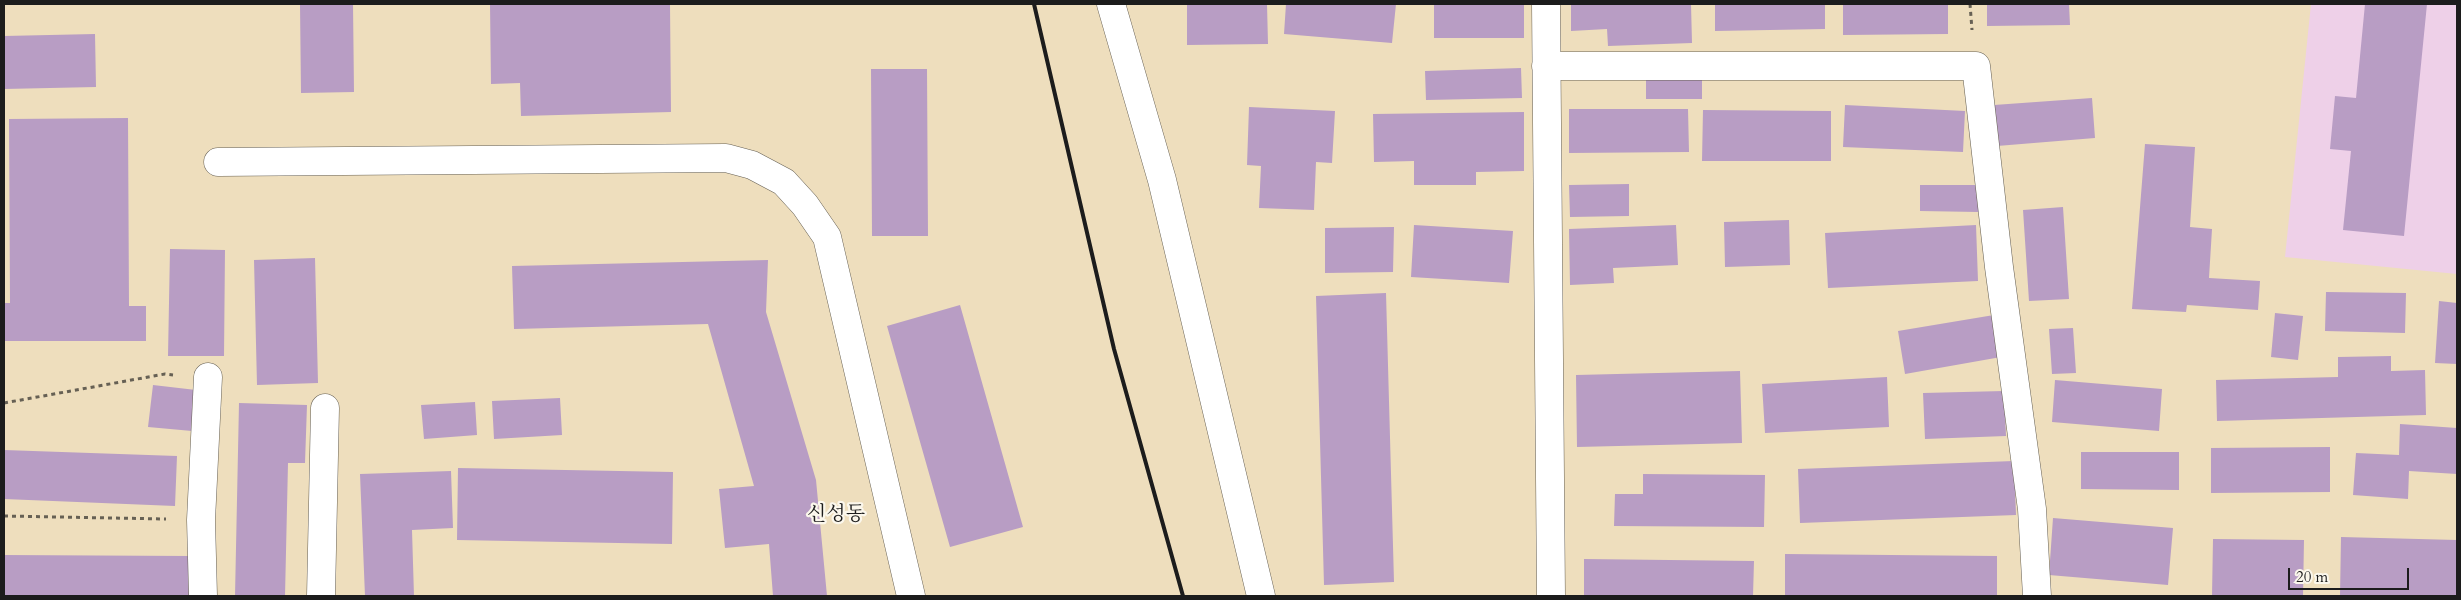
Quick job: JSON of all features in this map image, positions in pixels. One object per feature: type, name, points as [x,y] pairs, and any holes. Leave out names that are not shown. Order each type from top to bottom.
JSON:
[{"type":"street","points":[[1111,4],[1162,180],[1261,596]]},
{"type":"street","points":[[1546,4],[1551,596]]},
{"type":"street","points":[[1546,66],[1976,66],[1999,267],[2032,509],[2038,596]]},
{"type":"street","points":[[218,162],[726,158],[752,165],[784,182],[806,205],[827,237],[911,596]]},
{"type":"street","points":[[203,596],[202,520],[208,377]]},
{"type":"street","points":[[321,596],[325,408]]},
{"type":"path","points":[[4,403],[165,374],[208,377]]},
{"type":"path","points":[[4,516],[202,520]]},
{"type":"shaded area","points":[[2311,4],[2457,4],[2457,274],[2285,257]]},
{"type":"building","points":[[300,4],[353,4],[354,92],[301,93]]},
{"type":"building","points":[[490,4],[670,4],[671,112],[521,116],[520,83],[491,84]]},
{"type":"building","points":[[1187,4],[1267,4],[1268,44],[1187,45]]},
{"type":"building","points":[[1286,4],[1396,4],[1392,43],[1284,34]]},
{"type":"building","points":[[1434,4],[1524,4],[1524,38],[1434,38]]},
{"type":"building","points":[[1571,4],[1691,4],[1692,43],[1608,46],[1607,29],[1571,31]]},
{"type":"building","points":[[1715,4],[1825,4],[1825,29],[1715,31]]},
{"type":"building","points":[[1843,4],[1948,4],[1948,34],[1843,35]]},
{"type":"building","points":[[1987,4],[2069,4],[2070,25],[1987,26]]},
{"type":"building","points":[[2365,4],[2427,4],[2404,236],[2343,230],[2351,151],[2330,149],[2335,96],[2356,98]]},
{"type":"building","points":[[95,34],[96,87],[4,89],[4,36]]},
{"type":"building","points":[[1521,68],[1522,98],[1426,100],[1425,71]]},
{"type":"building","points":[[871,69],[927,69],[928,236],[872,236]]},
{"type":"building","points":[[1702,79],[1702,99],[1646,99],[1646,80]]},
{"type":"building","points":[[2092,98],[2095,138],[1997,146],[1994,105]]},
{"type":"building","points":[[1845,105],[1965,111],[1963,152],[1843,147]]},
{"type":"building","points":[[1249,107],[1335,111],[1332,163],[1316,162],[1314,210],[1259,208],[1261,166],[1247,165]]},
{"type":"building","points":[[1569,109],[1688,109],[1689,152],[1569,153]]},
{"type":"building","points":[[1703,110],[1831,111],[1831,161],[1702,161]]},
{"type":"building","points":[[1524,112],[1524,171],[1476,172],[1476,185],[1414,185],[1414,161],[1374,162],[1373,114]]},
{"type":"building","points":[[128,118],[129,306],[146,306],[146,341],[4,341],[4,303],[10,303],[9,119]]},
{"type":"building","points":[[2145,144],[2195,147],[2190,227],[2212,229],[2209,278],[2260,281],[2258,310],[2187,305],[2186,312],[2132,309]]},
{"type":"building","points":[[1629,184],[1629,216],[1570,217],[1569,185]]},
{"type":"building","points":[[1920,185],[1978,185],[1978,212],[1920,211]]},
{"type":"building","points":[[2063,207],[2069,299],[2029,301],[2023,210]]},
{"type":"building","points":[[1789,220],[1790,265],[1725,267],[1724,222]]},
{"type":"building","points":[[1414,225],[1513,231],[1509,283],[1411,277]]},
{"type":"building","points":[[1676,225],[1678,265],[1613,268],[1614,283],[1570,285],[1569,229]]},
{"type":"building","points":[[1976,225],[1978,281],[1828,288],[1825,233]]},
{"type":"building","points":[[1394,227],[1393,272],[1325,273],[1325,228]]},
{"type":"building","points":[[170,249],[225,250],[224,356],[168,356]]},
{"type":"building","points":[[315,258],[318,383],[257,385],[254,260]]},
{"type":"building","points":[[768,260],[766,312],[816,480],[827,596],[773,596],[769,544],[725,548],[719,489],[754,486],[708,324],[514,329],[512,266]]},
{"type":"building","points":[[2326,292],[2406,293],[2405,333],[2325,331]]},
{"type":"building","points":[[1386,293],[1394,582],[1324,585],[1316,296]]},
{"type":"building","points":[[2439,301],[2457,303],[2457,364],[2435,363]]},
{"type":"building","points":[[960,305],[1023,527],[950,547],[887,326]]},
{"type":"building","points":[[2275,313],[2303,316],[2298,360],[2271,357]]},
{"type":"building","points":[[1994,315],[2001,357],[1905,374],[1898,331]]},
{"type":"building","points":[[2073,328],[2076,373],[2052,374],[2049,329]]},
{"type":"building","points":[[2391,356],[2391,371],[2425,370],[2426,415],[2217,421],[2216,380],[2338,377],[2338,357]]},
{"type":"building","points":[[1740,371],[1742,443],[1577,447],[1576,375]]},
{"type":"building","points":[[1887,377],[1889,427],[1765,433],[1762,384]]},
{"type":"building","points":[[2055,380],[2162,389],[2159,431],[2052,422]]},
{"type":"building","points":[[153,385],[196,390],[192,431],[148,427]]},
{"type":"building","points":[[2004,391],[2006,436],[1925,439],[1923,393]]},
{"type":"building","points":[[560,398],[562,435],[494,439],[492,401]]},
{"type":"building","points":[[475,402],[477,435],[424,439],[421,405]]},
{"type":"building","points":[[239,403],[307,405],[305,463],[288,463],[285,596],[235,596]]},
{"type":"building","points":[[2400,424],[2457,428],[2457,474],[2409,471],[2408,499],[2353,495],[2356,453],[2399,455]]},
{"type":"building","points":[[2330,447],[2330,492],[2211,493],[2211,448]]},
{"type":"building","points":[[4,450],[177,456],[175,506],[4,499]]},
{"type":"building","points":[[2081,452],[2179,452],[2179,490],[2081,489]]},
{"type":"building","points":[[2014,461],[2016,515],[1800,523],[1798,469]]},
{"type":"building","points":[[458,468],[673,472],[672,544],[457,540]]},
{"type":"building","points":[[451,471],[453,528],[412,530],[414,596],[365,596],[360,474]]},
{"type":"building","points":[[1643,474],[1765,475],[1764,527],[1614,526],[1615,494],[1643,494]]},
{"type":"building","points":[[2053,518],[2173,528],[2168,585],[2049,575]]},
{"type":"building","points":[[2341,537],[2457,540],[2457,596],[2340,596]]},
{"type":"building","points":[[2213,539],[2304,540],[2303,596],[2212,596]]},
{"type":"building","points":[[1785,554],[1997,556],[1997,596],[1785,596]]},
{"type":"building","points":[[4,555],[190,556],[190,596],[4,596]]},
{"type":"building","points":[[1584,559],[1754,561],[1753,596],[1584,596]]},
{"type":"railway","points":[[1034,4],[1114,349],[1183,596]]},
{"type":"district","name":"신성동","points":[[836,515]]}]
